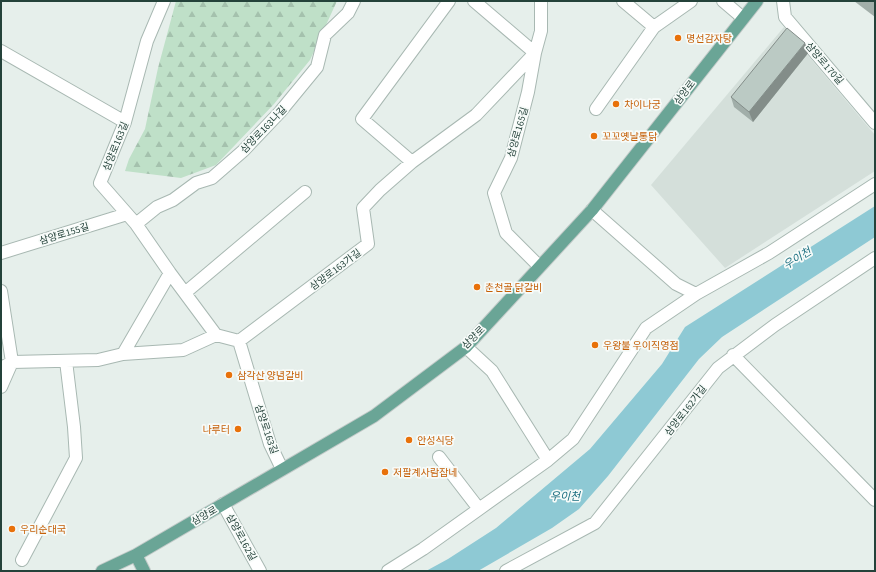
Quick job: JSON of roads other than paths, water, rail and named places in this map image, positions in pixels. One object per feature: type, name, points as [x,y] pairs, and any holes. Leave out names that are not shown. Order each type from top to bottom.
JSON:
[{"type":"main road","name":"삼양로","points":[[102,571],[136,555],[374,416],[466,347],[592,210],[757,1]]},
{"type":"main road","points":[[136,555],[144,571]]},
{"type":"street","name":"삼양로163길","points":[[164,1],[147,41],[125,122],[100,183],[136,224],[216,335]]},
{"type":"street","name":"삼양로163나길","points":[[136,224],[157,207],[173,200],[196,183],[212,178],[243,151],[280,112],[317,67],[325,35],[348,13],[354,1]]},
{"type":"street","points":[[412,162],[362,119],[449,1]]},
{"type":"street","points":[[474,1],[535,52]]},
{"type":"street","name":"삼양로165길","points":[[539,266],[506,233],[494,193],[511,158],[528,92],[535,52],[541,31],[541,1]]},
{"type":"street","points":[[623,1],[654,27]]},
{"type":"street","points":[[596,109],[654,27],[691,1]]},
{"type":"street","points":[[723,1],[743,18]]},
{"type":"street","name":"삼양로170길","points":[[783,1],[785,17],[875,123]]},
{"type":"street","points":[[1,51],[125,122]]},
{"type":"street","name":"삼양로163가길","points":[[239,341],[368,244],[363,208],[380,190],[412,162],[476,115],[535,52]]},
{"type":"street","points":[[388,571],[422,549],[548,460],[573,439],[646,328],[696,294],[769,253],[875,184]]},
{"type":"street","points":[[186,292],[305,192]]},
{"type":"street","points":[[592,210],[676,284],[696,294]]},
{"type":"street","name":"삼양로155길","points":[[1,253],[127,214]]},
{"type":"street","name":"삼양로162가길","points":[[506,571],[595,523],[718,368],[733,356],[875,258]]},
{"type":"street","points":[[123,354],[170,273]]},
{"type":"street","points":[[1,291],[12,362],[1,387]]},
{"type":"street","points":[[1,368],[12,362],[98,360],[123,354],[183,350],[216,335],[239,341]]},
{"type":"street","name":"삼양로163길","points":[[239,341],[270,444],[282,469]]},
{"type":"street","points":[[466,347],[492,371],[548,460]]},
{"type":"street","points":[[733,356],[875,500]]},
{"type":"street","points":[[22,560],[76,458],[66,361]]},
{"type":"street","points":[[439,457],[479,509]]},
{"type":"street","name":"삼양로162길","points":[[223,504],[260,571]]},
{"type":"water","name":"우이천","points":[[875,206],[875,237],[722,337],[699,359],[608,476],[579,509],[552,528],[478,571],[426,571],[448,559],[496,528],[590,449],[662,364],[685,327]]},
{"type":"place","name":"명선감자탕","points":[[678,38]]},
{"type":"place","name":"차이나궁","points":[[616,104]]},
{"type":"place","name":"꼬꼬옛날통닭","points":[[594,136]]},
{"type":"place","name":"춘천골 닭갈비","points":[[477,287]]},
{"type":"place","name":"우왕불 우이직영점","points":[[595,345]]},
{"type":"place","name":"삼각산 양념갈비","points":[[229,375]]},
{"type":"place","name":"나루터","points":[[238,429]]},
{"type":"place","name":"안성식당","points":[[409,440]]},
{"type":"place","name":"저팔계사람잡네","points":[[385,472]]},
{"type":"place","name":"우리순대국","points":[[12,529]]}]
